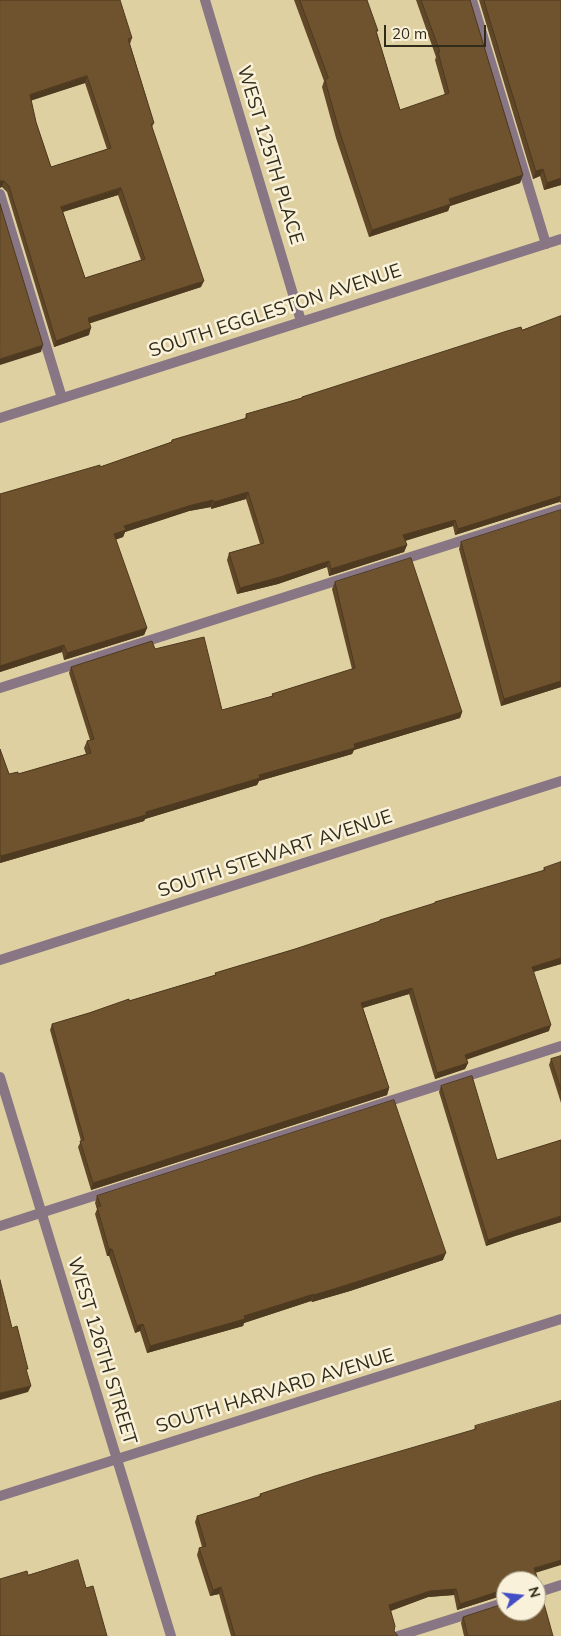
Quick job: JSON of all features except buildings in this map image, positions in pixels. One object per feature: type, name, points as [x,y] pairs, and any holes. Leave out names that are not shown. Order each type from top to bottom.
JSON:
[{"type":"street","name":"WEST 125TH PLACE","points":[[205,0],[301,321]]},
{"type":"street","points":[[472,0],[546,244]]},
{"type":"street","points":[[0,194],[62,398]]},
{"type":"street","name":"SOUTH EGGLESTON AVENUE","points":[[0,418],[561,239]]},
{"type":"street","points":[[0,688],[561,509]]},
{"type":"street","name":"SOUTH STEWART AVENUE","points":[[0,960],[561,781]]},
{"type":"street","points":[[0,1226],[561,1046]]},
{"type":"street","name":"WEST 126TH STREET","points":[[0,1077],[171,1636]]},
{"type":"street","name":"SOUTH HARVARD AVENUE","points":[[0,1496],[561,1319]]},
{"type":"street","points":[[546,1589],[561,1585]]},
{"type":"street","points":[[398,1636],[496,1605]]}]
